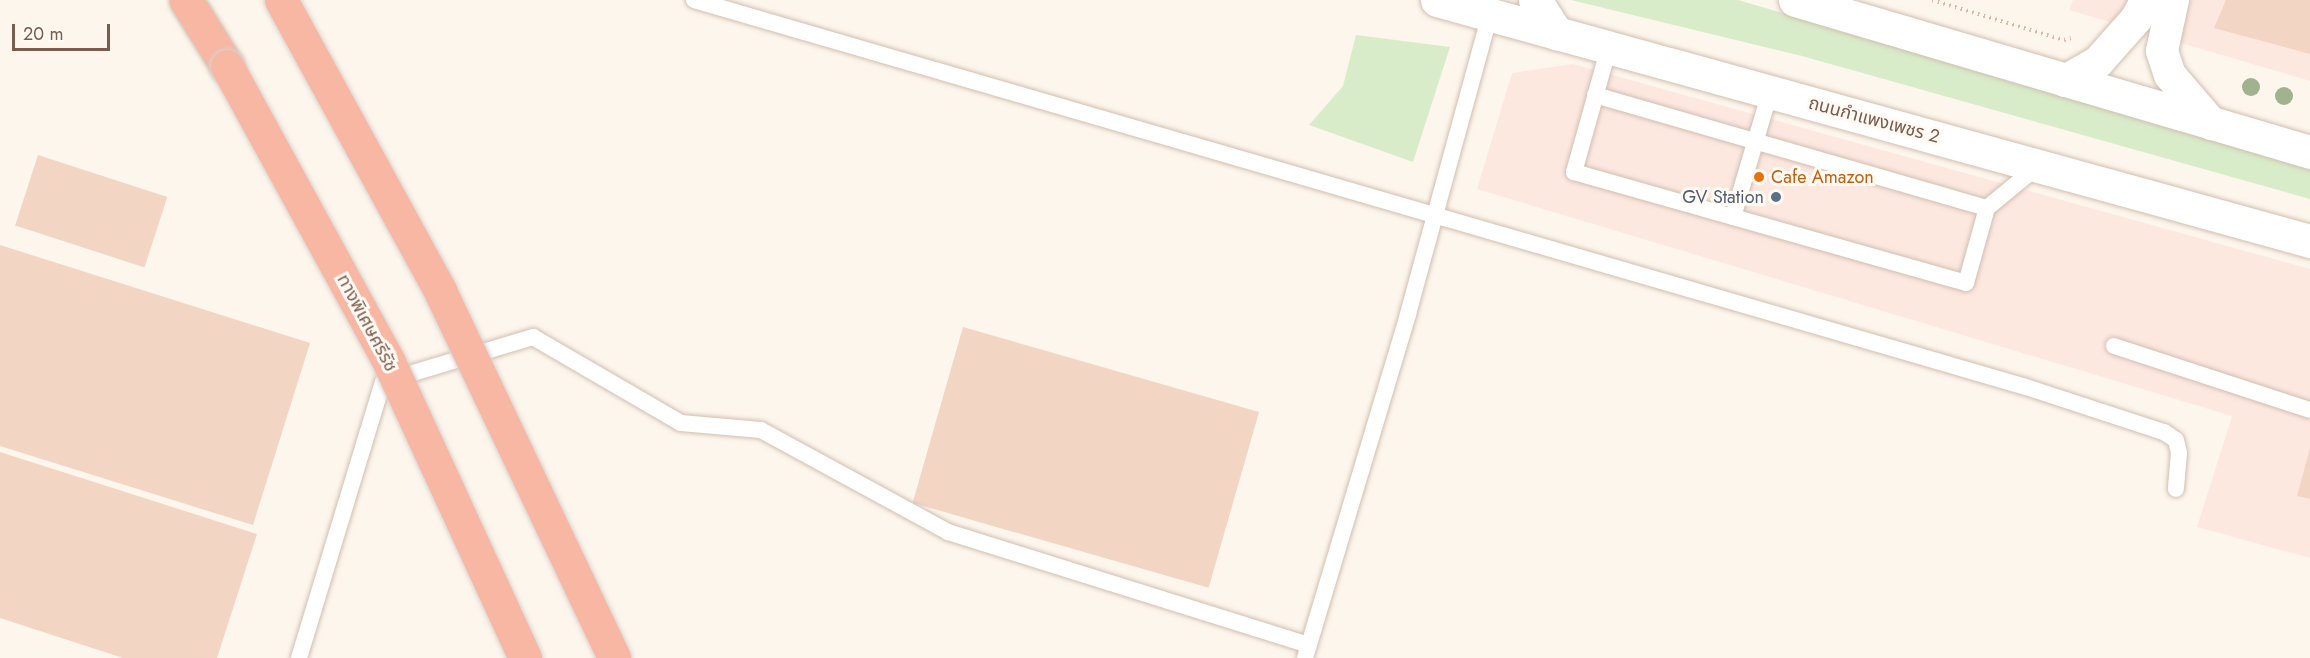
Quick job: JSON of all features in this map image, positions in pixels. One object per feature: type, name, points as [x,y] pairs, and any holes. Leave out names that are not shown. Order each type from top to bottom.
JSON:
[{"type":"highway","name":"ทางพิเศษศรีรัช","points":[[186,0],[227,66],[388,360],[525,658]]},
{"type":"highway","points":[[281,0],[440,291],[614,658]]},
{"type":"main road","name":"ถนนกำแพงเพชร 2","points":[[1437,0],[1491,8],[1557,34],[2041,164],[2310,241]]},
{"type":"main road","points":[[1535,0],[1557,34]]},
{"type":"main road","points":[[1795,0],[2310,152]]},
{"type":"street","points":[[2065,81],[2098,61],[2137,18],[2146,0]]},
{"type":"street","points":[[2173,0],[2162,51],[2170,75],[2212,124]]},
{"type":"lane","points":[[694,0],[2026,387],[2164,432],[2176,440],[2179,453],[2176,489]]},
{"type":"lane","points":[[299,658],[383,382],[533,337],[681,423],[761,430],[948,532],[1307,651],[1435,214],[1491,8]]},
{"type":"lane","points":[[1609,47],[1574,172],[1966,283],[1987,208],[2041,164]]},
{"type":"lane","points":[[1733,217],[1770,92]]},
{"type":"lane","points":[[1595,95],[1987,208]]},
{"type":"lane","points":[[2114,346],[2310,410]]},
{"type":"path","points":[[1932,0],[2064,40],[2075,36]]},
{"type":"shaded area","points":[[2073,0],[2310,0],[2310,81],[2069,10]]},
{"type":"shaded area","points":[[1573,64],[2310,269],[2310,558],[2197,527],[2232,416],[1477,189],[1512,73]]},
{"type":"green space","points":[[1571,0],[1738,0],[2310,168],[2310,199],[1802,56]]},
{"type":"green space","points":[[1356,35],[1450,47],[1413,162],[1309,125],[1343,86]]},
{"type":"building","points":[[2226,0],[2310,0],[2310,54],[2214,28]]},
{"type":"building","points":[[38,155],[167,197],[144,267],[15,225]]},
{"type":"building","points":[[0,245],[310,343],[253,525],[0,446]]},
{"type":"building","points":[[963,327],[1259,412],[1209,588],[913,503]]},
{"type":"building","points":[[2310,448],[2310,499],[2297,496]]},
{"type":"building","points":[[0,452],[257,534],[217,658],[123,658],[0,618]]},
{"type":"place","name":"Cafe Amazon","points":[[1759,177]]},
{"type":"place","name":"GV Station","points":[[1776,197]]}]
